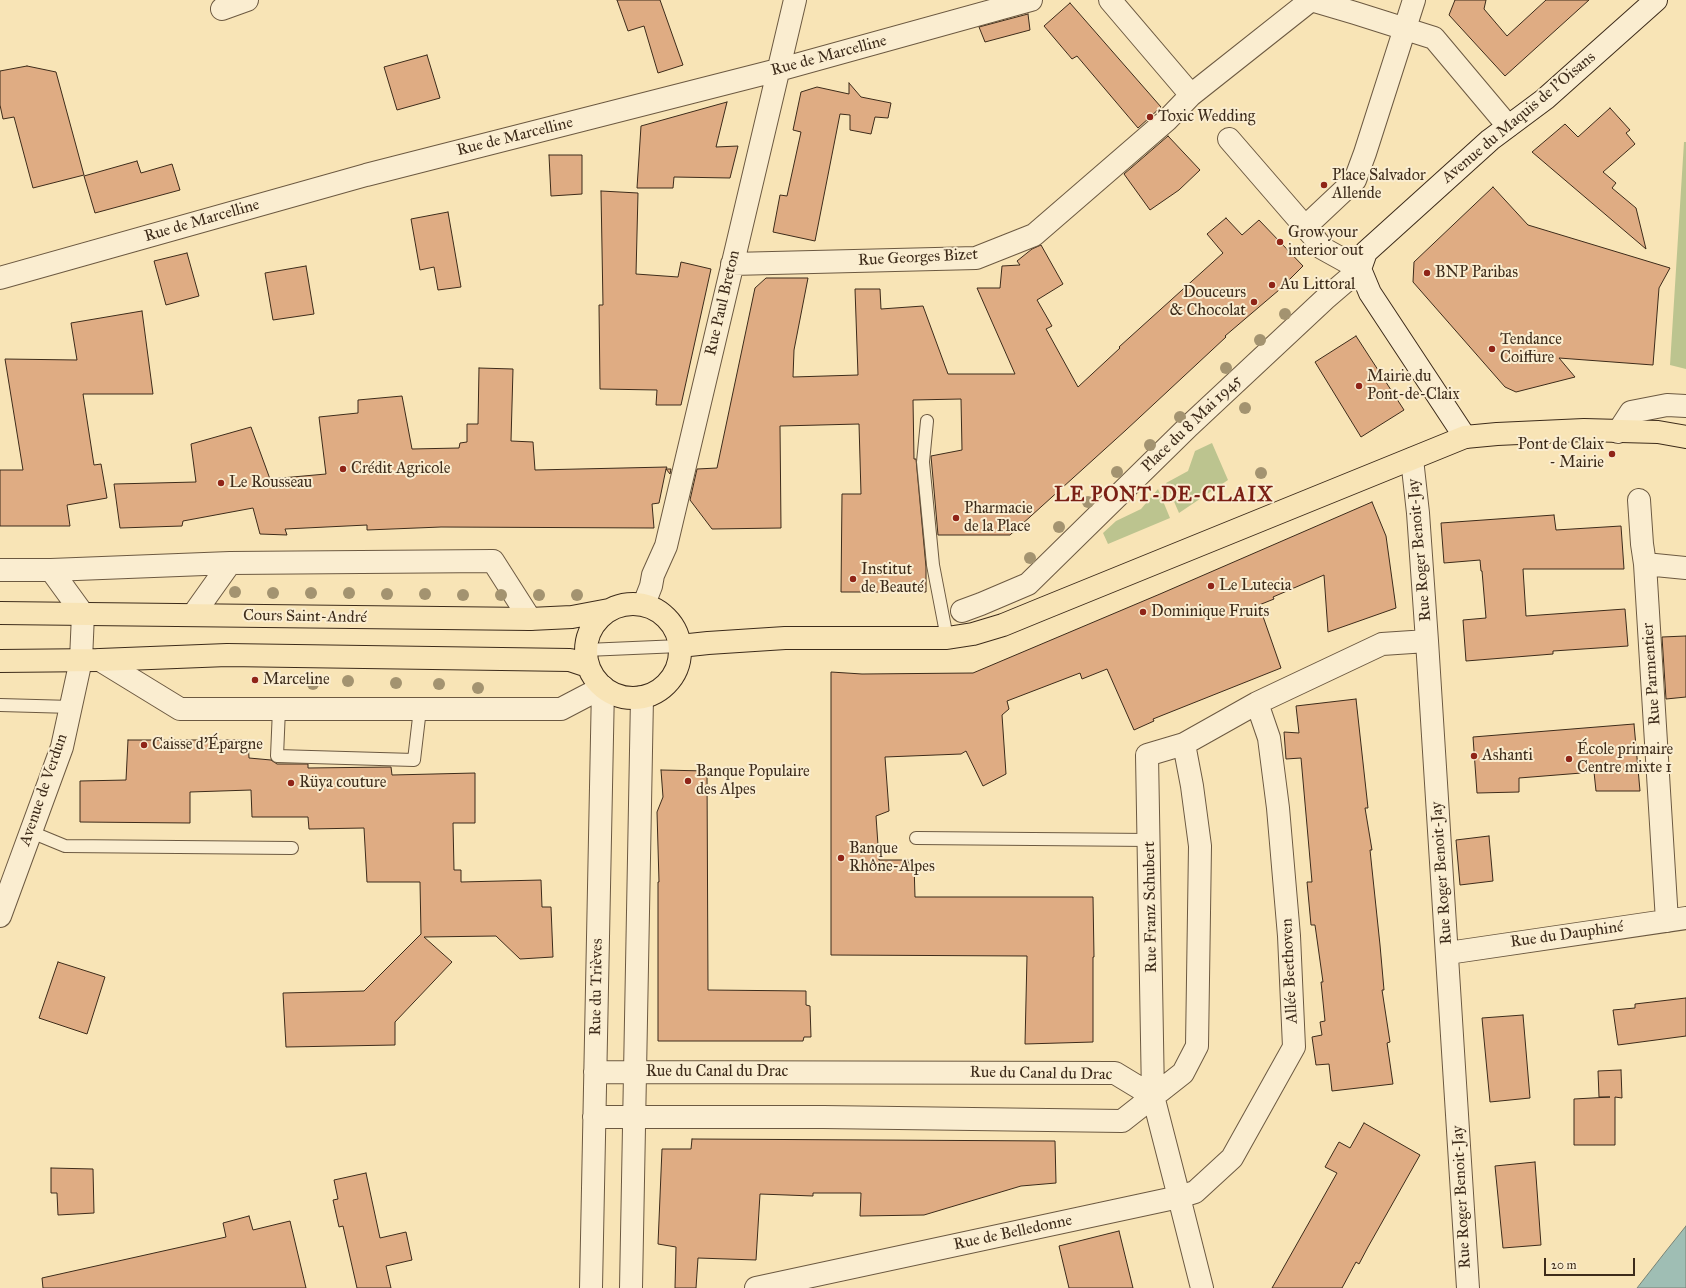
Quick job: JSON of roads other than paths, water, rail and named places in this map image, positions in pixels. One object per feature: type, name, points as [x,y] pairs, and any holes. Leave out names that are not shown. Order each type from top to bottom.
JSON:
[{"type":"main road","points":[[680,646],[708,642],[785,638],[947,638],[972,634],[1003,625],[1465,437],[1584,430],[1658,432],[1686,437]]},
{"type":"main road","name":"Cours Saint-André","points":[[0,613],[530,619],[572,617],[608,610],[626,604],[644,604]]},
{"type":"main road","points":[[608,610],[596,621],[589,634],[587,658],[594,677],[603,687],[614,694],[628,698],[642,697],[658,691],[671,679],[678,663],[680,646],[676,632],[669,620],[658,610],[644,604]]},
{"type":"main road","points":[[0,661],[90,660],[227,655],[570,660],[587,658]]},
{"type":"street","points":[[222,9],[247,0]]},
{"type":"street","name":"Rue Paul Breton","points":[[644,604],[651,586],[653,575],[666,546],[795,0]]},
{"type":"street","name":"Rue de Marcelline","points":[[0,278],[366,175],[778,70],[1031,0]]},
{"type":"street","points":[[1110,0],[1191,95],[1311,0],[1434,38],[1508,126]]},
{"type":"street","points":[[1305,227],[1355,180],[1414,0]]},
{"type":"street","name":"Avenue du Maquis de l'Oisans","points":[[1360,269],[1366,252],[1490,140],[1545,99],[1656,0]]},
{"type":"street","name":"Rue Georges Bizet","points":[[732,264],[976,258],[1034,235],[1167,120],[1191,95]]},
{"type":"street","points":[[1229,139],[1322,248],[1360,269],[1370,293],[1465,437]]},
{"type":"street","name":"Place du 8 Mai 1945","points":[[962,611],[1028,584],[1189,426],[1329,295],[1360,269]]},
{"type":"street","points":[[1618,432],[1631,412],[1667,405],[1686,406]]},
{"type":"street","name":"Rue Roger Benoit-Jay","points":[[1412,459],[1418,513],[1427,641],[1448,953],[1468,1288]]},
{"type":"street","name":"Rue Parmentier","points":[[1640,500],[1642,544],[1677,920]]},
{"type":"street","points":[[0,570],[51,570],[230,563],[494,561],[530,619]]},
{"type":"street","points":[[193,615],[230,563]]},
{"type":"street","points":[[1645,564],[1686,568]]},
{"type":"street","points":[[51,570],[82,614]]},
{"type":"street","name":"Avenue de Verdun","points":[[0,916],[62,747],[66,724],[90,660],[82,614]]},
{"type":"street","name":"Rue Franz Schubert","points":[[1179,1197],[1153,1096],[1150,840],[1147,755],[1184,744],[1258,704],[1382,644],[1427,641]]},
{"type":"street","points":[[90,660],[180,709],[561,710],[603,687]]},
{"type":"street","name":"Rue du Trièves","points":[[590,1288],[603,687]]},
{"type":"street","points":[[631,1288],[642,697]]},
{"type":"street","name":"Allée Beethoven","points":[[1179,1197],[1195,1192],[1232,1158],[1294,1047],[1289,936],[1278,808],[1269,738],[1258,704]]},
{"type":"street","points":[[594,1117],[1122,1121],[1183,1073],[1197,1046],[1200,846],[1192,786],[1184,744]]},
{"type":"street","name":"Rue du Dauphiné","points":[[1448,953],[1677,920]]},
{"type":"street","name":"Rue du Canal du Drac","points":[[595,1072],[1115,1073],[1153,1096]]},
{"type":"street","points":[[1179,1197],[1202,1288]]},
{"type":"street","name":"Rue de Belledonne","points":[[756,1288],[1179,1197]]},
{"type":"lane","points":[[926,421],[923,462],[933,565],[947,638]]},
{"type":"lane","points":[[587,658],[680,646]]},
{"type":"lane","points":[[0,705],[72,707]]},
{"type":"lane","points":[[279,709],[277,756],[414,760],[420,709]]},
{"type":"lane","points":[[31,832],[64,846],[292,848]]},
{"type":"lane","points":[[916,838],[1150,840]]},
{"type":"water","points":[[1686,1226],[1686,1288],[1637,1288],[1666,1251]]},
{"type":"place","name":"Toxic Wedding","points":[[1150,117]]},
{"type":"place","name":"Place Salvador Allende","points":[[1324,185]]},
{"type":"place","name":"Grow your interior out","points":[[1280,242]]},
{"type":"place","name":"BNP Paribas","points":[[1427,273]]},
{"type":"place","name":"Au Littoral","points":[[1272,285]]},
{"type":"place","name":"Douceurs & Chocolat","points":[[1254,302]]},
{"type":"place","name":"Tendance Coiffure","points":[[1492,349]]},
{"type":"place","name":"Mairie du Pont-de-Claix","points":[[1359,386]]},
{"type":"place","name":"Pont de Claix - Mairie","points":[[1612,454]]},
{"type":"place","name":"Crédit Agricole","points":[[343,469]]},
{"type":"place","name":"Le Rousseau","points":[[221,483]]},
{"type":"place","name":"Pharmacie de la Place","points":[[956,518]]},
{"type":"place","name":"Institut de Beauté","points":[[853,579]]},
{"type":"place","name":"Le Lutecia","points":[[1211,586]]},
{"type":"place","name":"Dominique Fruits","points":[[1143,612]]},
{"type":"place","name":"Marceline","points":[[255,680]]},
{"type":"place","name":"Caisse d'Épargne","points":[[144,745]]},
{"type":"place","name":"Ashanti","points":[[1474,756]]},
{"type":"place","name":"École primaire Centre mixte 1","points":[[1569,759]]},
{"type":"place","name":"Banque Populaire des Alpes","points":[[688,781]]},
{"type":"place","name":"Rüya couture","points":[[291,783]]},
{"type":"place","name":"Banque Rhône-Alpes","points":[[841,858]]},
{"type":"district","name":"LE PONT-DE-CLAIX","points":[[1164,496]]}]
